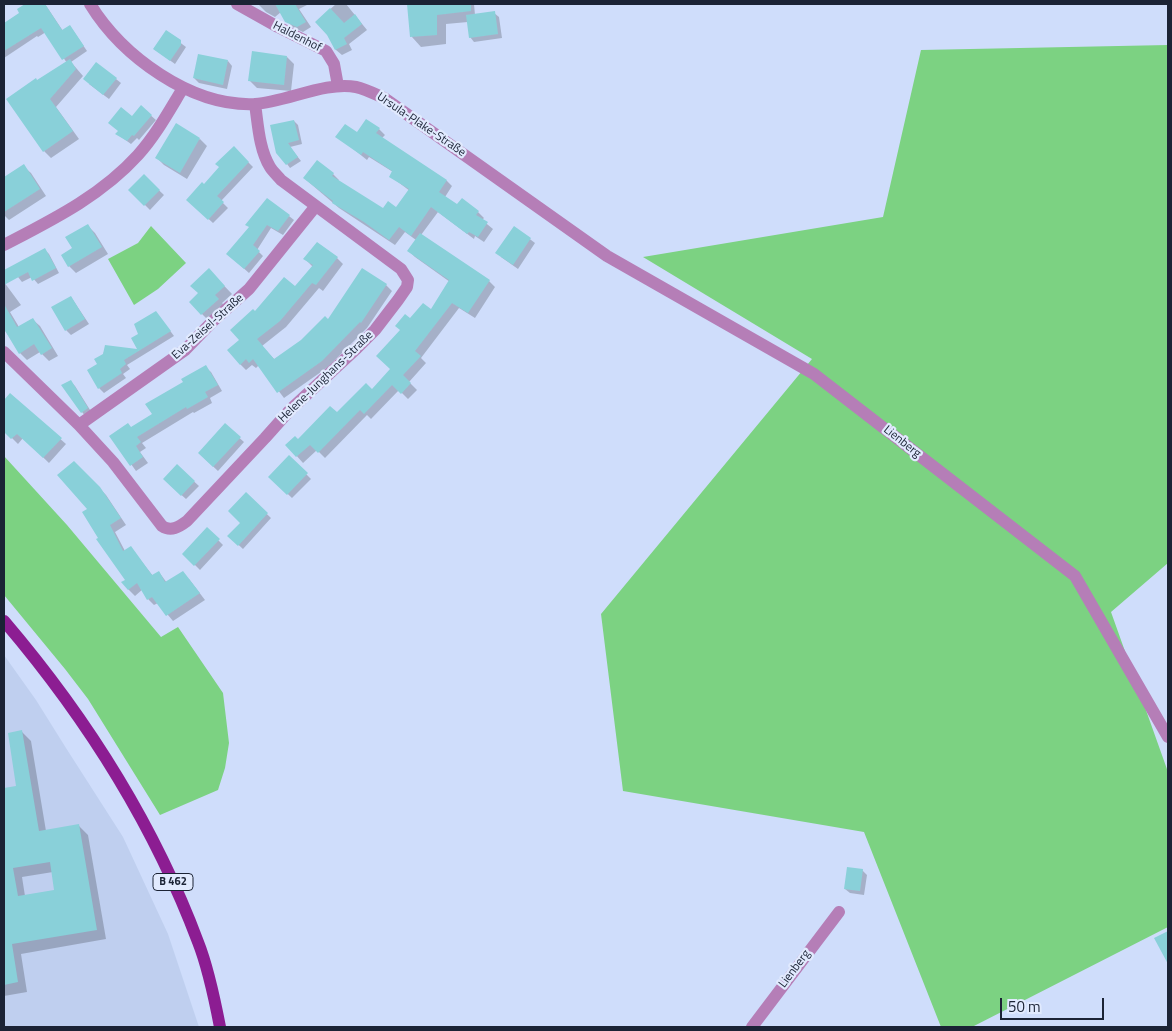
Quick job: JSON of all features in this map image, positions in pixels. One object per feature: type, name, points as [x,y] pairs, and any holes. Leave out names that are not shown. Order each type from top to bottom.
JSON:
[{"type":"main road","name":"B 462","points":[[4,621],[65,698],[108,761],[142,820],[175,886],[199,944],[220,1027]]},
{"type":"street","name":"Ursula-Plake-Straße","points":[[90,4],[98,17],[118,40],[160,74],[183,88],[204,97],[227,102],[255,104],[338,86],[355,87],[384,98],[562,223]]},
{"type":"street","name":"Haldenhof","points":[[237,4],[326,51],[334,64],[338,86]]},
{"type":"street","points":[[4,245],[72,209],[103,188],[151,139],[183,88]]},
{"type":"street","name":"Helene-Junghans-Straße","points":[[4,352],[79,425],[119,469],[162,526],[176,528],[187,521],[290,410],[374,330],[407,288],[408,280],[401,269],[281,180],[270,167],[261,139],[255,104]]},
{"type":"street","name":"Eva-Zeisel-Straße","points":[[79,425],[186,350],[213,321],[249,289],[315,206]]},
{"type":"street","name":"Lienberg","points":[[562,223],[607,256],[814,374],[1075,576],[1168,737]]},
{"type":"street","name":"Lienberg","points":[[752,1027],[839,912]]},
{"type":"shaded area","points":[[4,655],[36,700],[123,837],[168,934],[199,1027],[4,1027]]},
{"type":"green space","points":[[1168,45],[1168,563],[1111,612],[1168,772],[1168,927],[972,1027],[941,1027],[864,832],[623,791],[601,614],[812,359],[643,257],[883,217],[921,50]]},
{"type":"green space","points":[[151,226],[186,263],[158,289],[134,305],[108,259],[138,243]]},
{"type":"green space","points":[[4,456],[67,525],[161,637],[178,627],[223,693],[229,743],[225,768],[218,790],[160,815],[88,699],[4,595]]},
{"type":"building","points":[[25,4],[45,4],[62,30],[70,25],[84,46],[62,60],[41,28],[4,51],[4,23],[19,13],[17,9]]},
{"type":"building","points":[[275,4],[295,4],[306,22],[297,27],[285,22]]},
{"type":"building","points":[[407,4],[471,4],[471,11],[437,15],[437,35],[410,37]]},
{"type":"building","points":[[330,8],[344,23],[355,14],[362,24],[344,38],[347,44],[335,50],[327,35],[315,22]]},
{"type":"building","points":[[495,11],[498,34],[469,38],[466,15]]},
{"type":"building","points":[[166,30],[181,40],[181,45],[170,61],[153,49]]},
{"type":"building","points":[[252,51],[287,56],[284,85],[248,81]]},
{"type":"building","points":[[198,54],[228,60],[223,85],[193,78]]},
{"type":"building","points":[[70,59],[76,69],[50,99],[73,131],[43,152],[6,99],[36,78],[37,80]]},
{"type":"building","points":[[96,62],[117,78],[103,95],[83,79]]},
{"type":"building","points":[[141,105],[152,115],[134,136],[132,135],[127,141],[115,134],[118,131],[108,123],[121,107],[132,116]]},
{"type":"building","points":[[366,119],[380,128],[376,133],[447,180],[439,192],[457,204],[462,198],[479,211],[476,215],[488,222],[478,237],[469,232],[467,234],[431,207],[411,236],[399,227],[389,240],[332,203],[333,201],[303,178],[317,160],[334,173],[332,176],[383,208],[388,201],[396,207],[409,189],[389,177],[392,171],[363,152],[361,155],[335,137],[345,124],[357,132]]},
{"type":"building","points":[[294,120],[299,140],[288,143],[298,157],[286,165],[276,153],[270,125]]},
{"type":"building","points":[[176,123],[200,138],[180,173],[155,158]]},
{"type":"building","points":[[234,146],[249,162],[217,196],[224,202],[208,220],[186,200],[202,182],[204,184],[219,167],[215,164]]},
{"type":"building","points":[[24,164],[40,189],[4,212],[4,177]]},
{"type":"building","points":[[144,174],[160,190],[144,206],[128,190]]},
{"type":"building","points":[[267,198],[290,215],[278,231],[267,225],[253,245],[260,251],[244,269],[226,254],[249,227],[245,225]]},
{"type":"building","points":[[88,224],[102,247],[68,267],[61,255],[72,248],[65,237]]},
{"type":"building","points":[[514,226],[531,238],[513,265],[495,253]]},
{"type":"building","points":[[420,233],[490,280],[468,313],[452,303],[415,351],[421,356],[403,375],[411,383],[401,394],[392,385],[364,414],[360,410],[318,453],[310,445],[296,457],[285,445],[295,436],[298,439],[330,406],[337,412],[366,383],[372,389],[390,369],[376,356],[400,330],[395,326],[405,314],[410,318],[423,303],[431,309],[449,280],[407,251]]},
{"type":"building","points":[[317,242],[338,257],[316,285],[312,283],[280,321],[257,339],[274,359],[301,340],[325,316],[328,319],[362,268],[387,284],[361,323],[322,361],[277,393],[253,359],[249,363],[246,359],[240,365],[227,350],[239,340],[230,330],[253,309],[255,311],[284,277],[295,286],[313,265],[303,259]]},
{"type":"building","points":[[45,248],[56,268],[32,281],[28,272],[4,285],[4,270]]},
{"type":"building","points":[[209,268],[225,286],[215,295],[219,299],[201,315],[189,302],[198,293],[190,286]]},
{"type":"building","points":[[71,296],[85,319],[65,331],[51,307]]},
{"type":"building","points":[[4,304],[17,327],[33,318],[52,348],[41,355],[34,344],[19,354],[4,329]]},
{"type":"building","points":[[156,311],[171,331],[124,360],[126,364],[120,369],[122,373],[98,389],[87,370],[97,364],[94,359],[103,354],[105,345],[137,349],[131,338],[138,334],[134,324]]},
{"type":"building","points":[[206,365],[218,385],[205,392],[208,397],[187,409],[186,407],[137,437],[141,442],[136,446],[143,457],[130,466],[109,436],[128,423],[131,427],[152,414],[145,404],[183,382],[181,379]]},
{"type":"building","points":[[71,380],[88,408],[81,413],[61,385]]},
{"type":"building","points":[[10,393],[62,438],[43,458],[17,434],[11,439],[4,432],[4,400]]},
{"type":"building","points":[[225,423],[241,437],[213,467],[198,453]]},
{"type":"building","points":[[289,455],[308,473],[287,495],[268,477]]},
{"type":"building","points":[[74,461],[100,487],[121,518],[110,525],[123,551],[131,546],[152,575],[159,571],[165,582],[183,571],[200,593],[166,616],[152,597],[147,600],[137,583],[128,590],[121,582],[125,580],[96,539],[98,538],[82,512],[87,509],[57,475]]},
{"type":"building","points":[[177,464],[195,481],[181,496],[163,479]]},
{"type":"building","points":[[246,492],[268,513],[238,546],[227,536],[240,523],[228,511]]},
{"type":"building","points":[[207,527],[220,539],[194,566],[182,554]]},
{"type":"building","points":[[22,730],[39,831],[79,824],[97,930],[12,944],[18,982],[4,985],[4,788],[16,786],[8,733]],"holes":[[[50,862],[54,890],[18,896],[13,868]]]},
{"type":"building","points":[[847,867],[863,869],[860,891],[844,889]]},
{"type":"building","points":[[1168,931],[1168,964],[1154,938]]}]
